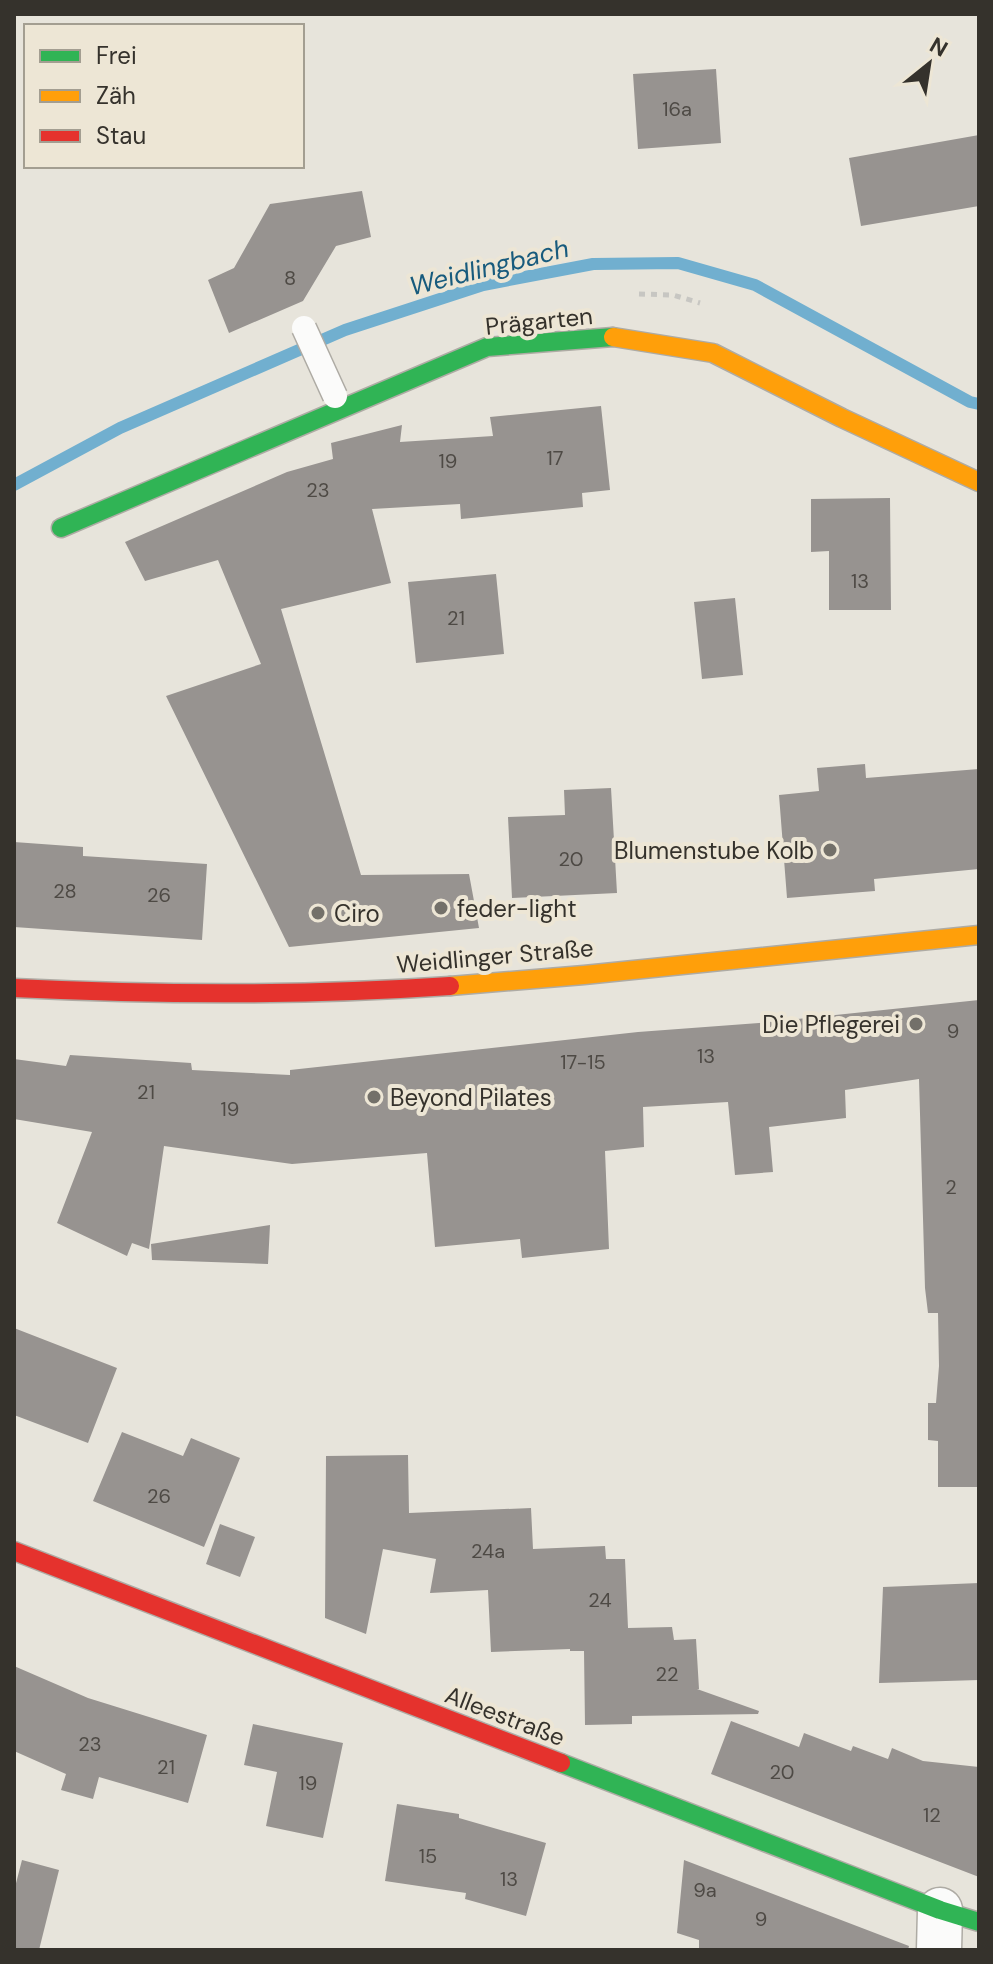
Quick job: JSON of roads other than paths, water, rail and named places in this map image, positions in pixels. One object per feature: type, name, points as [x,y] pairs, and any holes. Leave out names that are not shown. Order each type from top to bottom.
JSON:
[{"type":"street","name":"Prägarten","points":[[61,528],[487,347],[611,337],[713,353],[979,482]]},
{"type":"street","name":"Weidlinger Straße","points":[[14,988],[108,993],[347,992],[513,981],[979,935]]},
{"type":"street","name":"Alleestraße","points":[[14,1551],[953,1927]]},
{"type":"lane","points":[[304,328],[335,396]]},
{"type":"waterway","name":"Weidlingbach","points":[[14,485],[120,428],[345,330],[483,285],[593,264],[678,263],[755,285],[970,402],[979,404]]},
{"type":"place","name":"Blumenstube Kolb","points":[[830,850]]},
{"type":"place","name":"feder-light","points":[[441,908]]},
{"type":"place","name":"Ciro","points":[[318,913]]},
{"type":"place","name":"Die Pflegerei","points":[[916,1024]]},
{"type":"place","name":"Beyond Pilates","points":[[374,1097]]}]
